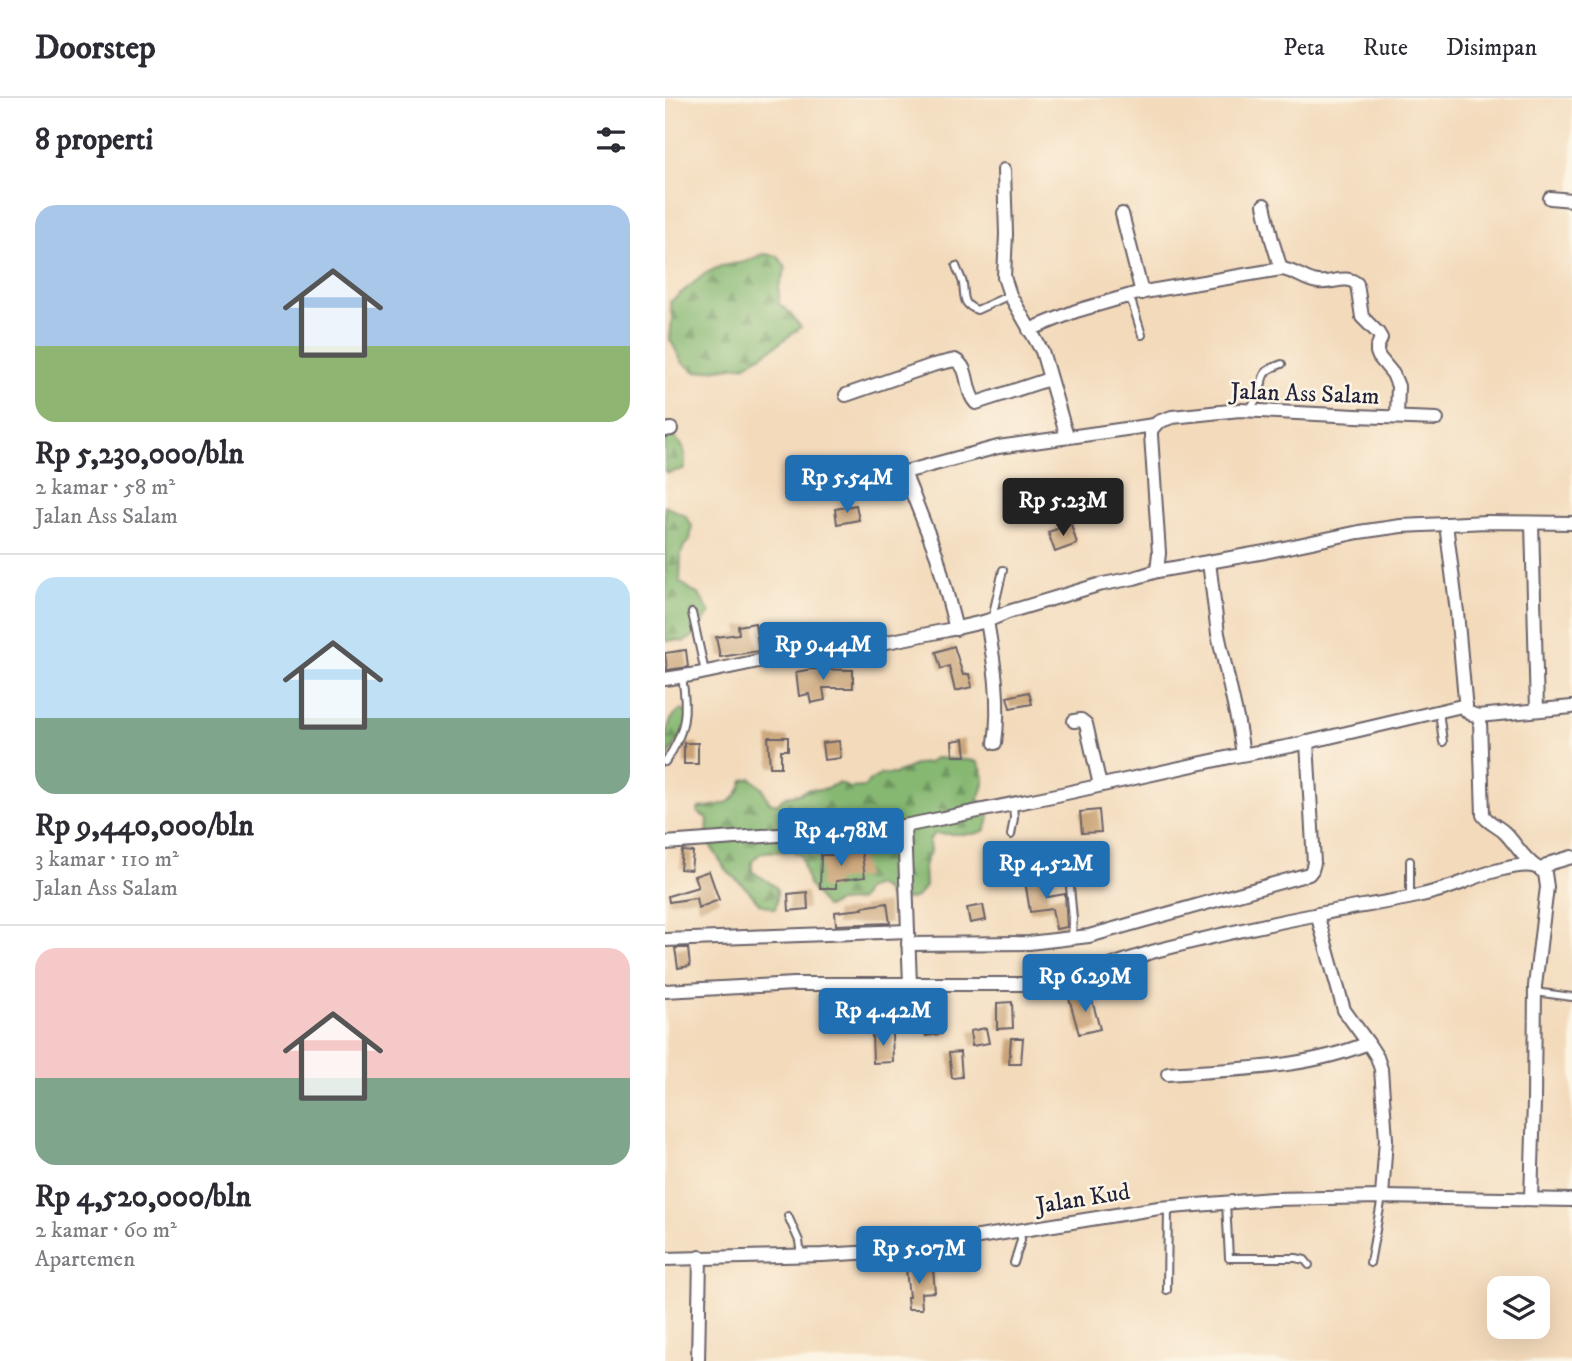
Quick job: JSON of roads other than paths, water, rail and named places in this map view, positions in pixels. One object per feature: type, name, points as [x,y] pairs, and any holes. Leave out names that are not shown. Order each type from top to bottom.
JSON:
[{"type":"street","points":[[1004,170],[1004,277],[1010,295],[1042,351],[1067,437]]},
{"type":"street","points":[[1551,198],[1572,200]]},
{"type":"street","points":[[1264,205],[1281,269]]},
{"type":"street","points":[[1122,214],[1142,293]]},
{"type":"street","points":[[1029,330],[1076,310],[1124,297],[1281,269],[1318,282],[1353,280],[1357,284],[1362,317],[1378,332],[1381,338],[1377,348],[1379,357],[1393,373],[1398,386],[1397,417]]},
{"type":"street","points":[[846,395],[955,360],[963,366],[972,400],[976,403],[1049,379]]},
{"type":"street","name":"Jalan Ass Salam","points":[[879,479],[998,447],[1154,425],[1172,417],[1233,410],[1437,419]]},
{"type":"street","points":[[1154,425],[1151,435],[1159,553],[1157,570]]},
{"type":"street","points":[[904,472],[937,556],[956,629]]},
{"type":"street","points":[[1532,523],[1537,710]]},
{"type":"street","points":[[665,679],[787,655],[887,642],[956,629],[1098,585],[1157,570],[1383,528],[1446,524],[1572,523]]},
{"type":"street","points":[[1446,524],[1466,710],[1478,716],[1572,707]]},
{"type":"street","points":[[1209,562],[1218,634],[1243,754]]},
{"type":"street","points":[[991,619],[998,716],[995,743]]},
{"type":"street","points":[[665,843],[904,825],[1307,742],[1465,705]]},
{"type":"street","points":[[1478,716],[1481,727],[1483,815],[1502,830],[1527,860],[1545,873],[1546,887],[1535,992],[1531,1199]]},
{"type":"street","points":[[1074,721],[1081,720],[1087,724],[1100,785]]},
{"type":"street","points":[[665,940],[908,937],[1029,943],[1072,939],[1309,874],[1314,863],[1307,742]]},
{"type":"street","points":[[904,825],[909,984]]},
{"type":"street","points":[[665,991],[795,984],[1027,984],[1073,979],[1157,951],[1317,914],[1410,898],[1490,872],[1528,865],[1539,868],[1572,857]]},
{"type":"street","points":[[1317,914],[1344,1010],[1377,1057],[1381,1069],[1386,1139],[1382,1197]]},
{"type":"street","points":[[1168,1074],[1292,1063],[1322,1058],[1368,1043]]},
{"type":"street","name":"Jalan Kud","points":[[665,1258],[801,1256],[892,1251],[1168,1207],[1272,1199],[1382,1197],[1572,1200]]},
{"type":"street","points":[[698,1361],[700,1257]]},
{"type":"lane","points":[[956,266],[963,283],[963,297],[973,309],[977,310],[1010,295]]},
{"type":"lane","points":[[1124,297],[1132,303],[1142,335]]},
{"type":"lane","points":[[1250,410],[1252,402],[1261,393],[1266,370],[1282,364]]},
{"type":"lane","points":[[991,619],[1003,570]]},
{"type":"lane","points":[[692,613],[705,672]]},
{"type":"lane","points":[[665,762],[683,729],[685,703],[682,677]]},
{"type":"lane","points":[[1439,711],[1443,742]]},
{"type":"lane","points":[[1011,835],[1013,804]]},
{"type":"lane","points":[[1410,861],[1410,898]]},
{"type":"lane","points":[[1069,876],[1072,939]]},
{"type":"lane","points":[[1535,992],[1572,997]]},
{"type":"lane","points":[[1370,1263],[1382,1197]]},
{"type":"lane","points":[[1226,1203],[1229,1258],[1296,1258],[1305,1260],[1309,1265]]},
{"type":"lane","points":[[1167,1290],[1168,1207]]},
{"type":"lane","points":[[788,1216],[799,1241],[801,1256]]},
{"type":"lane","points":[[1014,1263],[1021,1240],[1020,1231]]}]
